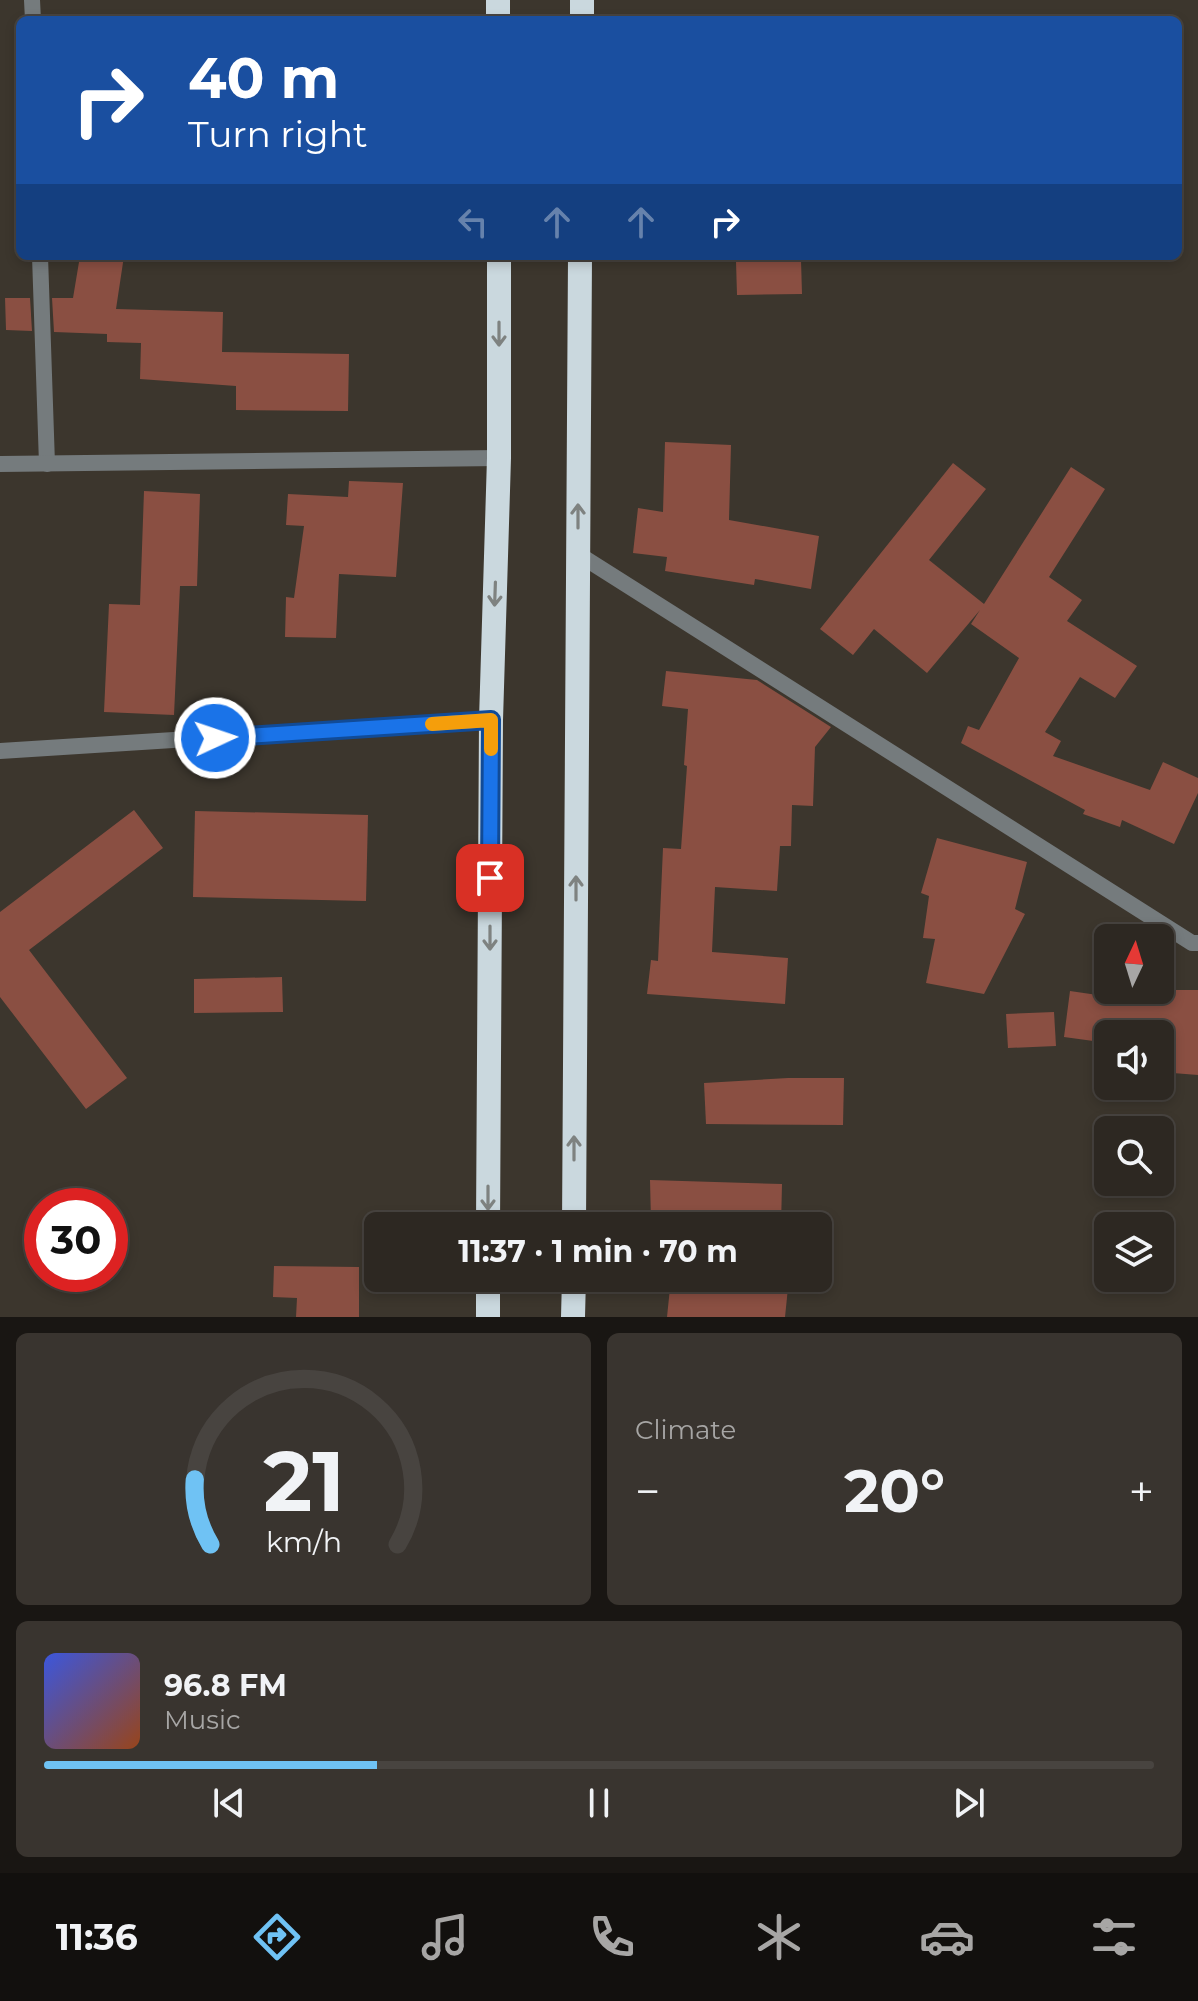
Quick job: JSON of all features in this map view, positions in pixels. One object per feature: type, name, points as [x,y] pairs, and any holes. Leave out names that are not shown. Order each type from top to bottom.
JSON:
[{"type":"highway","points":[[488,1212],[491,720],[499,458],[499,260]]},
{"type":"highway","points":[[574,1212],[580,260]]},
{"type":"highway","points":[[488,1292],[488,1317]]},
{"type":"highway","points":[[573,1317],[574,1292]]},
{"type":"street","points":[[40,260],[47,464]]},
{"type":"street","points":[[0,464],[499,458]]},
{"type":"street","points":[[578,554],[1179,935],[1198,943]]},
{"type":"street","points":[[0,751],[491,720]]},
{"type":"building","points":[[79,260],[123,260],[116,309],[223,312],[222,352],[349,354],[348,411],[236,410],[236,386],[140,379],[141,343],[107,342],[107,334],[54,332],[52,298],[73,298]]},
{"type":"building","points":[[801,260],[802,294],[737,295],[736,261]]},
{"type":"building","points":[[5,298],[30,298],[32,331],[6,330]]},
{"type":"building","points":[[665,442],[731,445],[729,520],[819,536],[811,589],[755,579],[754,585],[665,571],[667,557],[633,553],[638,508],[663,512]]},
{"type":"building","points":[[953,463],[986,489],[929,560],[984,604],[1071,467],[1105,489],[1049,577],[1082,600],[1067,621],[1137,666],[1115,698],[1080,677],[1045,732],[1061,741],[1053,756],[1150,790],[1163,762],[1198,778],[1198,793],[1174,844],[1122,820],[1120,827],[1083,814],[1085,810],[961,743],[968,726],[979,730],[1019,658],[971,624],[980,610],[927,673],[874,629],[853,655],[820,629]]},
{"type":"building","points":[[349,481],[403,483],[396,577],[339,574],[336,638],[285,637],[286,597],[294,598],[304,526],[286,525],[288,494],[348,497]]},
{"type":"building","points":[[144,491],[200,494],[197,586],[180,586],[174,715],[104,712],[109,604],[140,605]]},
{"type":"building","points":[[666,671],[757,680],[831,727],[815,747],[813,806],[792,805],[791,846],[780,846],[777,891],[715,887],[712,952],[788,958],[785,1004],[647,994],[651,960],[658,961],[663,848],[681,849],[687,766],[684,765],[688,709],[662,706]]},
{"type":"building","points":[[134,810],[163,848],[29,950],[127,1078],[86,1109],[0,997],[0,912]]},
{"type":"building","points":[[195,811],[368,815],[366,901],[193,897]]},
{"type":"building","points":[[937,838],[1027,862],[1015,909],[1025,914],[984,994],[926,983],[935,939],[923,938],[929,896],[921,893]]},
{"type":"building","points":[[282,977],[283,1012],[194,1013],[194,979]]},
{"type":"building","points":[[1174,990],[1198,990],[1198,1075],[1174,1073],[1174,1020],[1094,1020],[1094,1041],[1064,1037],[1070,991],[1094,994],[1094,1004],[1174,1004]]},
{"type":"building","points":[[1054,1012],[1056,1046],[1008,1048],[1006,1014]]},
{"type":"building","points":[[844,1078],[843,1125],[706,1124],[704,1083]]},
{"type":"building","points":[[650,1180],[782,1184],[781,1212],[651,1212]]},
{"type":"building","points":[[274,1266],[359,1267],[359,1317],[296,1317],[297,1298],[273,1297]]},
{"type":"building","points":[[670,1292],[788,1292],[785,1317],[667,1317]]},
{"type":"slow traffic","points":[[432,724],[491,720],[491,749]]},
{"type":"route","points":[[215,738],[491,720],[490,878]]}]
